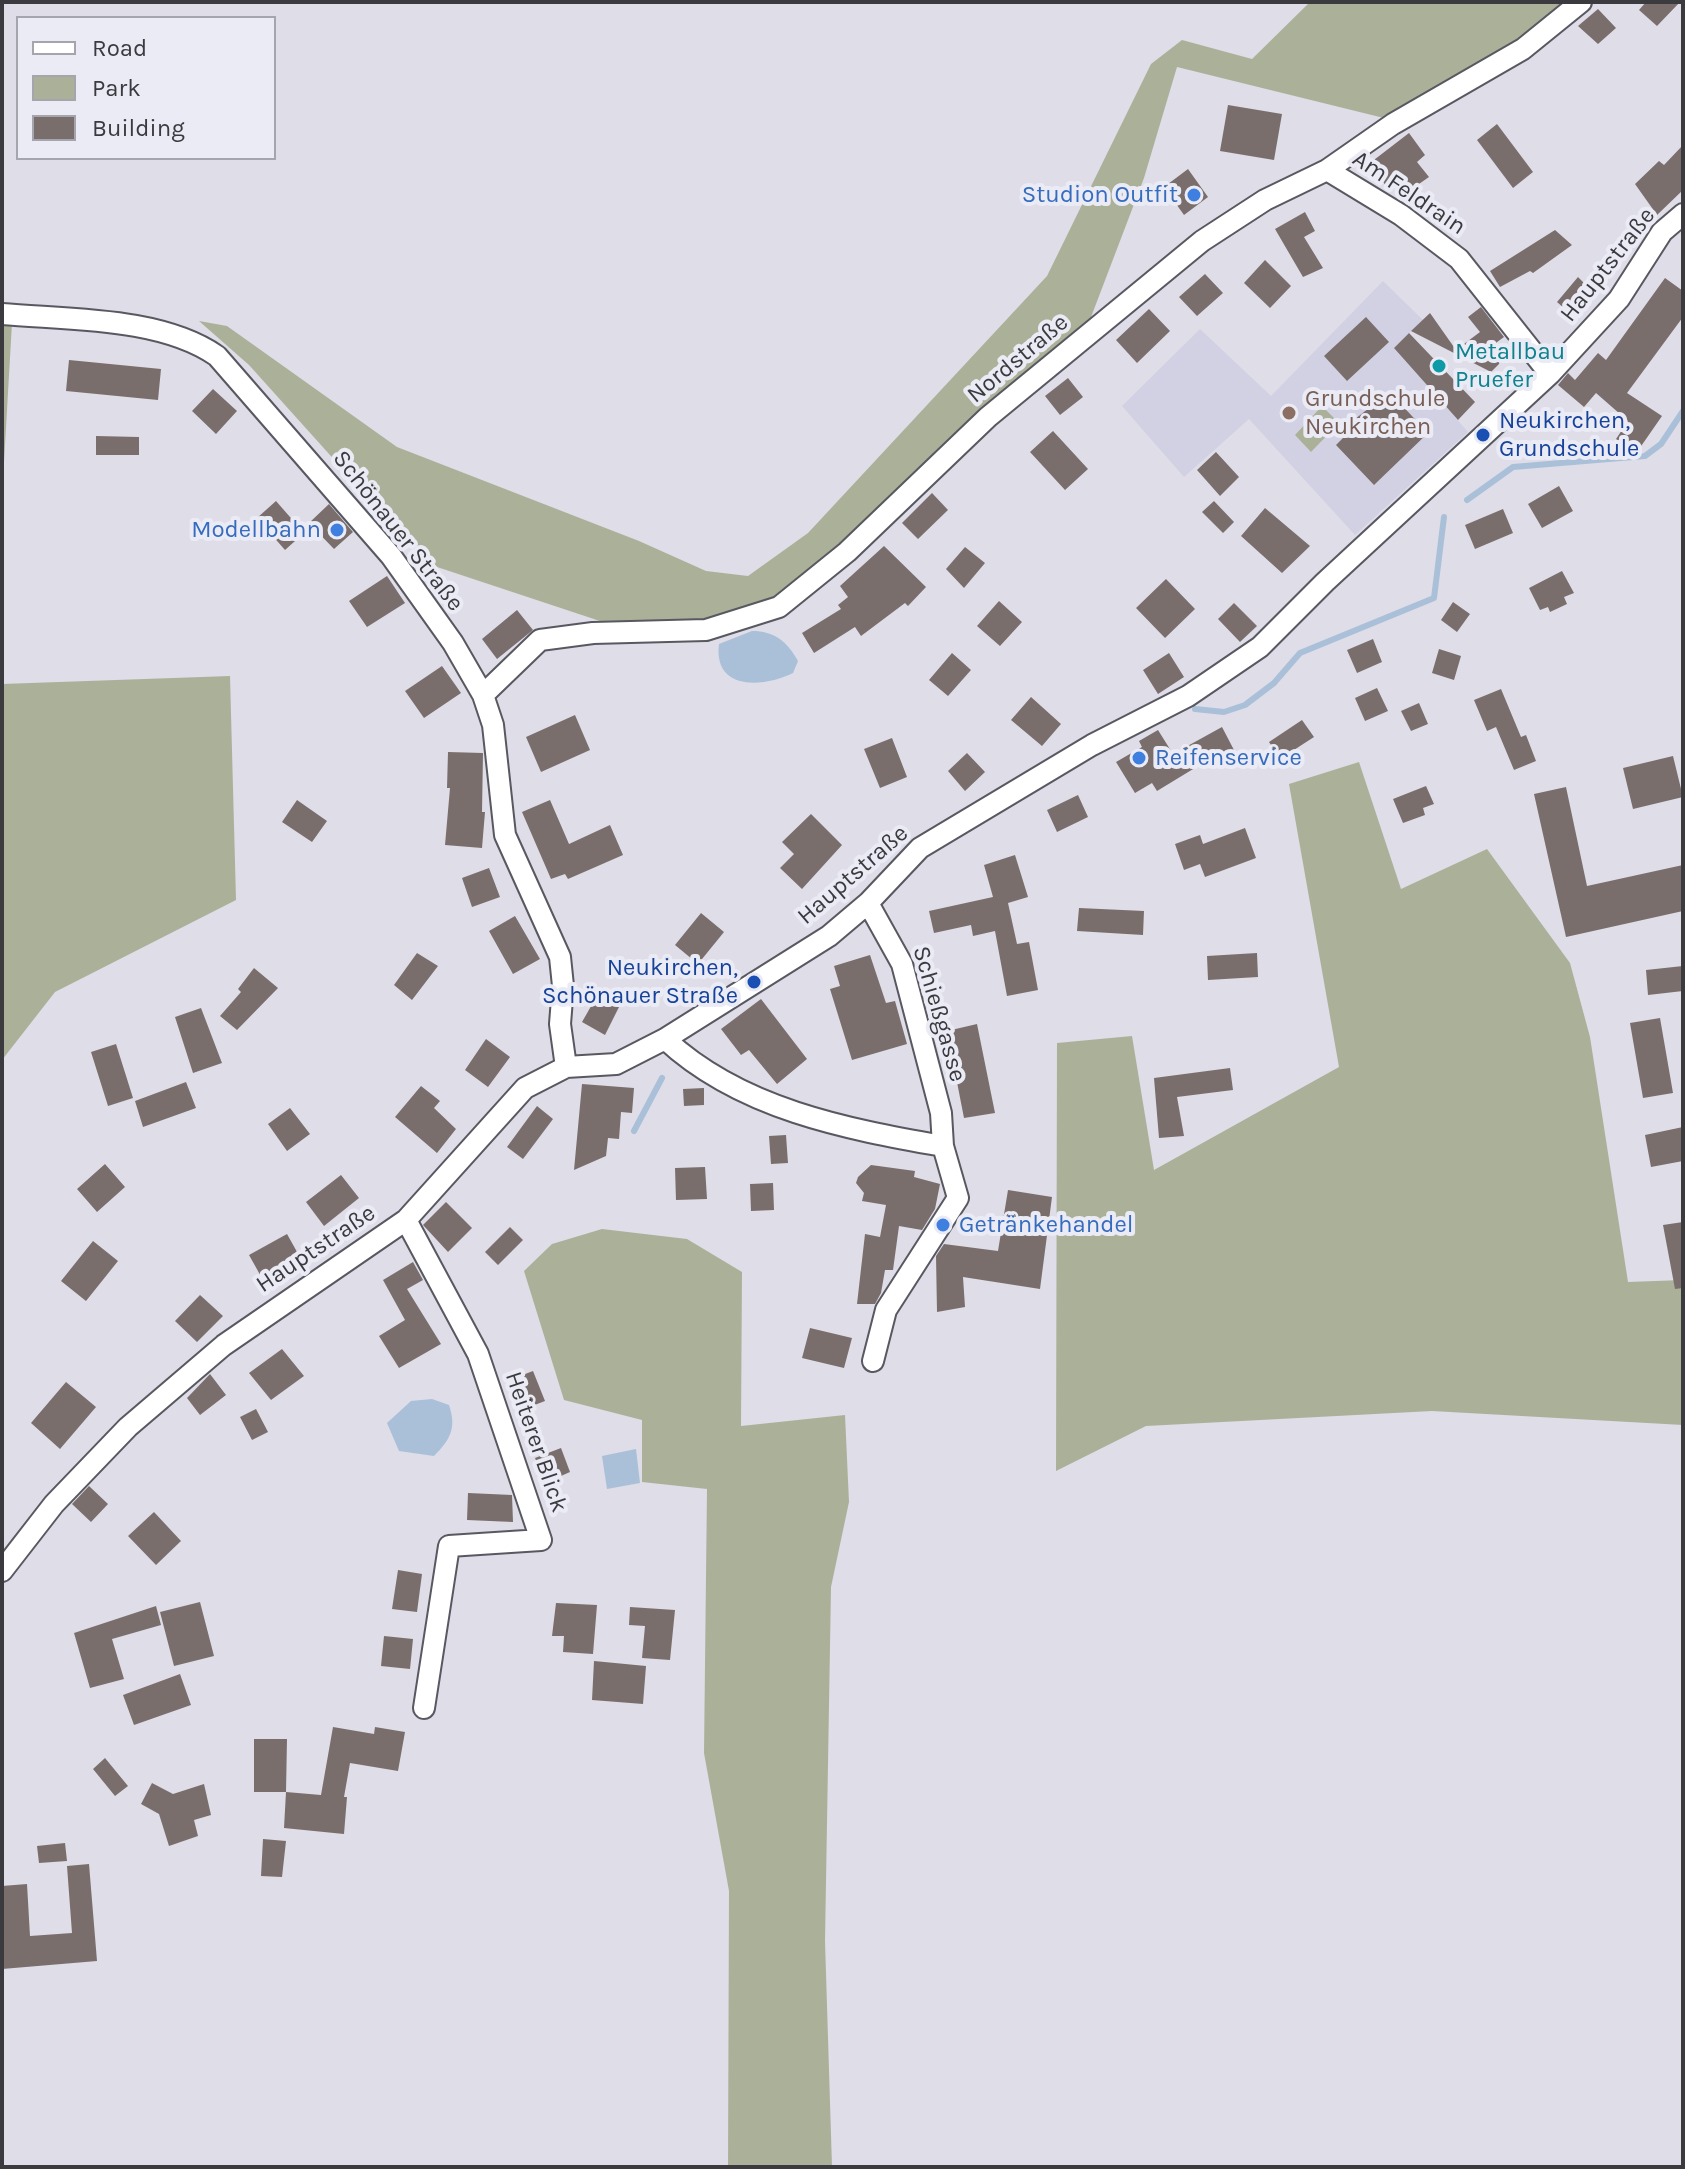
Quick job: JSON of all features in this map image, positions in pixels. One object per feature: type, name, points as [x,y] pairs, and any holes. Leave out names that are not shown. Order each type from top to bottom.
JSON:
[{"type":"street","name":"Nordstraße","points":[[483,695],[540,640],[593,633],[706,630],[779,607],[847,552],[988,417],[1202,241],[1265,200],[1327,170],[1393,124],[1523,49],[1581,2]]},
{"type":"street","name":"Am Feldrain","points":[[1327,170],[1401,215],[1459,259],[1550,374]]},
{"type":"street","name":"Hauptstraße","points":[[2,1571],[54,1504],[128,1427],[224,1345],[406,1220],[525,1088],[566,1067],[616,1064],[665,1039],[829,936],[868,903],[920,848],[1092,745],[1188,696],[1260,647],[1325,582],[1550,374],[1619,299],[1662,232],[1683,214]]},
{"type":"street","name":"Schönauer Straße","points":[[2,314],[155,329],[196,341],[217,356],[391,556],[453,643],[483,695],[499,758],[505,835],[560,957],[563,986],[560,1024],[566,1067]]},
{"type":"street","name":"Schießgasse","points":[[868,903],[902,964],[941,1113],[943,1146],[958,1198],[886,1310],[873,1361]]},
{"type":"street","points":[[665,1039],[684,1056],[731,1086],[785,1109],[864,1132],[943,1146]]},
{"type":"street","name":"Heiterer Blick","points":[[406,1220],[478,1354],[541,1540],[449,1546],[424,1708]]},
{"type":"shaded area","name":"Grundschule Neukirchen","points":[[1383,281],[1423,320],[1404,338],[1402,357],[1468,432],[1355,535],[1249,419],[1184,477],[1122,406],[1200,329],[1271,396]]},
{"type":"shaded area","points":[[752,631],[773,635],[789,648],[798,661],[793,673],[756,683],[732,678],[724,671],[719,660],[719,644]]},
{"type":"shaded area","points":[[432,1399],[449,1405],[452,1427],[448,1439],[434,1456],[399,1451],[387,1423],[411,1401]]},
{"type":"shaded area","points":[[636,1449],[640,1483],[607,1489],[602,1456]]},
{"type":"green space","points":[[1310,2],[1570,2],[1523,39],[1392,120],[1177,67],[1144,178],[1088,325],[846,548],[775,601],[707,625],[621,628],[428,564],[249,365],[199,321],[227,326],[397,447],[639,541],[706,571],[748,576],[808,533],[1047,276],[1151,64],[1182,40],[1252,59]]},
{"type":"green space","points":[[2,322],[12,323],[2,497]]},
{"type":"green space","points":[[1322,406],[1339,423],[1311,452],[1295,435]]},
{"type":"green space","points":[[230,676],[236,900],[55,992],[2,1060],[2,684]]},
{"type":"green space","points":[[1359,762],[1401,889],[1487,849],[1570,963],[1590,1037],[1628,1282],[1683,1280],[1683,1425],[1432,1411],[1146,1426],[1056,1471],[1057,1043],[1132,1036],[1154,1170],[1339,1067],[1289,784]]},
{"type":"green space","points":[[602,1229],[687,1239],[742,1272],[741,1426],[845,1415],[849,1502],[831,1587],[825,1941],[832,2167],[728,2167],[729,1891],[704,1753],[707,1489],[642,1482],[642,1420],[564,1400],[524,1271],[552,1244]]},
{"type":"building","points":[[1646,2],[1680,2],[1657,26],[1639,10]]},
{"type":"building","points":[[1598,9],[1616,28],[1598,44],[1578,26]]},
{"type":"building","points":[[1228,105],[1282,114],[1274,160],[1220,151]]},
{"type":"building","points":[[1497,124],[1533,172],[1513,188],[1477,140]]},
{"type":"building","points":[[1409,133],[1425,155],[1417,162],[1429,177],[1406,193],[1395,178],[1386,186],[1370,163]]},
{"type":"building","points":[[1683,145],[1683,190],[1657,215],[1635,184],[1659,161],[1664,165]]},
{"type":"building","points":[[1188,169],[1208,197],[1184,215],[1164,187]]},
{"type":"building","points":[[1305,212],[1315,231],[1304,237],[1323,268],[1303,277],[1275,229]]},
{"type":"building","points":[[1555,230],[1572,245],[1533,273],[1530,271],[1500,287],[1490,271]]},
{"type":"building","points":[[1265,260],[1291,286],[1270,308],[1244,283]]},
{"type":"building","points":[[1205,274],[1223,293],[1197,316],[1179,297]]},
{"type":"building","points":[[1578,277],[1593,292],[1573,316],[1557,302]]},
{"type":"building","points":[[1665,278],[1683,291],[1683,317],[1627,393],[1662,416],[1637,452],[1616,439],[1628,421],[1596,393],[1584,407],[1558,385],[1568,373],[1575,380],[1598,353],[1606,360]]},
{"type":"building","points":[[1481,307],[1504,337],[1493,345],[1500,356],[1499,364],[1491,372],[1411,331],[1430,313],[1456,350],[1480,332],[1468,317]]},
{"type":"building","points":[[1149,309],[1170,331],[1137,363],[1116,340]]},
{"type":"building","points":[[1366,317],[1389,342],[1347,381],[1324,356]]},
{"type":"building","points":[[1409,333],[1475,402],[1458,420],[1394,348]]},
{"type":"building","points":[[69,360],[161,369],[158,400],[66,391]]},
{"type":"building","points":[[1068,378],[1083,397],[1060,415],[1045,396]]},
{"type":"building","points":[[213,389],[237,411],[216,434],[192,411]]},
{"type":"building","points":[[1383,397],[1389,403],[1395,398],[1428,433],[1374,485],[1336,445],[1354,427],[1350,423]]},
{"type":"building","points":[[1053,431],[1088,469],[1065,490],[1030,452]]},
{"type":"building","points":[[96,436],[139,437],[139,455],[96,455]]},
{"type":"building","points":[[1216,452],[1239,477],[1220,496],[1197,470]]},
{"type":"building","points":[[1559,486],[1573,511],[1542,528],[1528,504]]},
{"type":"building","points":[[932,493],[948,510],[918,539],[902,523]]},
{"type":"building","points":[[276,501],[304,533],[285,550],[257,518]]},
{"type":"building","points":[[1214,501],[1234,522],[1223,533],[1202,512]]},
{"type":"building","points":[[329,504],[353,532],[334,549],[309,523]]},
{"type":"building","points":[[1265,508],[1310,546],[1282,573],[1241,536]]},
{"type":"building","points":[[1503,509],[1513,533],[1475,549],[1465,525]]},
{"type":"building","points":[[884,546],[926,587],[908,606],[905,603],[861,636],[855,627],[814,653],[802,633],[841,609],[838,605],[848,597],[840,586]]},
{"type":"building","points":[[965,547],[985,563],[964,588],[946,569]]},
{"type":"building","points":[[1562,571],[1574,593],[1564,597],[1567,604],[1550,612],[1548,607],[1540,610],[1529,588]]},
{"type":"building","points":[[387,576],[405,603],[367,627],[349,601]]},
{"type":"building","points":[[1166,579],[1195,609],[1165,638],[1136,608]]},
{"type":"building","points":[[999,601],[1022,622],[1000,646],[977,626]]},
{"type":"building","points":[[1453,602],[1470,614],[1457,632],[1441,620]]},
{"type":"building","points":[[1234,603],[1257,626],[1240,642],[1218,619]]},
{"type":"building","points":[[517,610],[533,630],[497,659],[482,639]]},
{"type":"building","points":[[1373,639],[1382,662],[1357,673],[1347,650]]},
{"type":"building","points":[[1439,649],[1461,656],[1454,680],[1432,673]]},
{"type":"building","points":[[952,653],[971,670],[948,696],[929,680]]},
{"type":"building","points":[[1169,653],[1184,677],[1158,694],[1143,670]]},
{"type":"building","points":[[442,666],[461,693],[424,718],[405,691]]},
{"type":"building","points":[[1377,688],[1388,711],[1365,721],[1355,698]]},
{"type":"building","points":[[1501,689],[1521,737],[1526,735],[1536,761],[1514,770],[1496,727],[1487,731],[1474,700]]},
{"type":"building","points":[[1031,697],[1061,724],[1042,746],[1011,720]]},
{"type":"building","points":[[1419,703],[1428,724],[1411,731],[1401,711]]},
{"type":"building","points":[[575,715],[590,750],[541,772],[526,737]]},
{"type":"building","points":[[1302,720],[1314,737],[1280,759],[1269,742]]},
{"type":"building","points":[[1222,727],[1234,750],[1205,766],[1203,763],[1157,791],[1152,783],[1135,793],[1116,762],[1142,747],[1139,741],[1158,730],[1173,754]]},
{"type":"building","points":[[892,738],[907,777],[880,788],[864,749]]},
{"type":"building","points":[[448,752],[483,753],[482,812],[485,812],[482,848],[445,845],[450,788],[447,788]]},
{"type":"building","points":[[967,753],[985,772],[965,791],[948,771]]},
{"type":"building","points":[[1673,756],[1683,797],[1633,809],[1623,768]]},
{"type":"building","points":[[1426,786],[1434,804],[1423,808],[1425,815],[1403,823],[1393,799]]},
{"type":"building","points":[[1566,787],[1587,886],[1683,865],[1683,911],[1566,937],[1534,794]]},
{"type":"building","points":[[1078,795],[1088,817],[1057,832],[1047,810]]},
{"type":"building","points":[[297,800],[327,821],[312,842],[282,822]]},
{"type":"building","points":[[550,800],[569,844],[610,825],[623,855],[568,879],[565,874],[551,879],[522,812]]},
{"type":"building","points":[[811,814],[842,845],[802,889],[780,868],[794,854],[782,842]]},
{"type":"building","points":[[1245,828],[1256,858],[1205,877],[1200,864],[1184,870],[1175,844],[1200,835],[1203,844]]},
{"type":"building","points":[[1015,855],[1028,897],[1008,903],[1017,944],[1029,942],[1038,990],[1007,996],[995,931],[973,936],[971,925],[934,933],[929,911],[993,897],[984,865]]},
{"type":"building","points":[[489,868],[500,897],[472,907],[462,878]]},
{"type":"building","points":[[1079,908],[1144,911],[1143,935],[1077,931]]},
{"type":"building","points":[[701,913],[724,932],[698,964],[675,945]]},
{"type":"building","points":[[515,916],[540,959],[513,974],[489,931]]},
{"type":"building","points":[[417,953],[438,966],[412,1000],[394,985]]},
{"type":"building","points":[[1257,953],[1258,977],[1208,980],[1207,956]]},
{"type":"building","points":[[870,955],[886,1003],[895,1001],[907,1044],[852,1060],[830,989],[840,986],[834,966]]},
{"type":"building","points":[[1683,966],[1683,991],[1648,995],[1646,970]]},
{"type":"building","points":[[254,968],[278,988],[237,1030],[220,1016],[241,992],[238,989]]},
{"type":"building","points":[[602,987],[623,999],[605,1035],[582,1022]]},
{"type":"building","points":[[761,999],[807,1059],[777,1084],[749,1050],[741,1055],[721,1029]]},
{"type":"building","points":[[201,1008],[222,1063],[193,1073],[175,1017]]},
{"type":"building","points":[[1660,1018],[1673,1093],[1643,1098],[1630,1023]]},
{"type":"building","points":[[977,1024],[995,1113],[964,1118],[947,1031]]},
{"type":"building","points":[[486,1039],[510,1057],[488,1087],[465,1070]]},
{"type":"building","points":[[116,1044],[133,1098],[108,1106],[91,1052]]},
{"type":"building","points":[[1230,1068],[1233,1090],[1177,1097],[1184,1136],[1159,1138],[1154,1078]]},
{"type":"building","points":[[186,1082],[196,1108],[143,1127],[135,1101]]},
{"type":"building","points":[[582,1084],[634,1088],[632,1113],[621,1112],[619,1139],[608,1138],[606,1156],[574,1170]]},
{"type":"building","points":[[421,1086],[440,1101],[434,1108],[456,1129],[437,1153],[395,1117]]},
{"type":"building","points":[[704,1088],[704,1105],[684,1106],[683,1089]]},
{"type":"building","points":[[537,1106],[553,1119],[523,1159],[507,1147]]},
{"type":"building","points":[[290,1108],[310,1134],[287,1151],[268,1124]]},
{"type":"building","points":[[1683,1127],[1683,1161],[1651,1167],[1645,1135]]},
{"type":"building","points":[[786,1135],[788,1163],[771,1164],[769,1136]]},
{"type":"building","points":[[105,1164],[125,1187],[97,1212],[77,1189]]},
{"type":"building","points":[[871,1165],[915,1171],[914,1177],[940,1184],[935,1209],[922,1230],[899,1226],[893,1270],[885,1270],[881,1293],[875,1304],[857,1304],[865,1234],[880,1237],[886,1205],[862,1201],[864,1193],[856,1183]]},
{"type":"building","points":[[705,1167],[707,1199],[676,1200],[675,1168]]},
{"type":"building","points":[[341,1175],[359,1198],[324,1226],[306,1202]]},
{"type":"building","points":[[773,1183],[774,1210],[751,1211],[750,1184]]},
{"type":"building","points":[[1008,1190],[1052,1197],[1040,1289],[963,1277],[965,1307],[937,1312],[936,1256],[944,1244],[998,1251]]},
{"type":"building","points":[[446,1202],[472,1228],[448,1252],[423,1225]]},
{"type":"building","points":[[1683,1222],[1683,1288],[1675,1289],[1663,1225]]},
{"type":"building","points":[[510,1227],[523,1240],[498,1265],[485,1252]]},
{"type":"building","points":[[287,1234],[301,1259],[263,1280],[249,1255]]},
{"type":"building","points":[[93,1241],[118,1261],[86,1301],[61,1281]]},
{"type":"building","points":[[413,1262],[423,1280],[407,1289],[441,1344],[399,1368],[379,1336],[405,1320],[383,1280]]},
{"type":"building","points":[[200,1295],[223,1316],[197,1342],[175,1321]]},
{"type":"building","points":[[810,1328],[852,1338],[844,1368],[802,1358]]},
{"type":"building","points":[[282,1349],[304,1376],[271,1400],[249,1373]]},
{"type":"building","points":[[533,1371],[545,1401],[524,1409],[512,1379]]},
{"type":"building","points":[[210,1374],[226,1395],[200,1415],[187,1398]]},
{"type":"building","points":[[66,1382],[96,1407],[60,1449],[31,1423]]},
{"type":"building","points":[[256,1409],[268,1432],[252,1440],[240,1417]]},
{"type":"building","points":[[561,1448],[570,1472],[545,1483],[535,1458]]},
{"type":"building","points":[[89,1486],[108,1504],[91,1522],[72,1504]]},
{"type":"building","points":[[468,1493],[512,1495],[513,1522],[467,1520]]},
{"type":"building","points":[[154,1512],[181,1541],[156,1565],[128,1536]]},
{"type":"building","points":[[398,1570],[422,1574],[417,1612],[392,1609]]},
{"type":"building","points":[[200,1602],[214,1656],[174,1666],[160,1612]]},
{"type":"building","points":[[556,1603],[597,1605],[593,1654],[563,1652],[564,1636],[552,1636]]},
{"type":"building","points":[[156,1606],[161,1625],[112,1639],[124,1679],[90,1688],[74,1633]]},
{"type":"building","points":[[630,1607],[675,1610],[670,1660],[642,1658],[645,1626],[629,1625]]},
{"type":"building","points":[[384,1636],[413,1639],[410,1669],[381,1666]]},
{"type":"building","points":[[594,1661],[646,1666],[643,1704],[592,1700]]},
{"type":"building","points":[[180,1674],[191,1705],[134,1725],[123,1695]]},
{"type":"building","points":[[333,1727],[374,1734],[375,1727],[405,1732],[398,1771],[350,1763],[344,1797],[347,1797],[344,1834],[284,1828],[286,1792],[321,1795]]},
{"type":"building","points":[[254,1739],[287,1739],[286,1792],[254,1792]]},
{"type":"building","points":[[105,1758],[128,1786],[115,1796],[93,1769]]},
{"type":"building","points":[[152,1783],[173,1794],[204,1784],[211,1815],[194,1820],[198,1836],[169,1846],[159,1814],[141,1804]]},
{"type":"building","points":[[263,1839],[286,1841],[282,1877],[261,1876]]},
{"type":"building","points":[[65,1843],[67,1861],[39,1863],[37,1846]]},
{"type":"building","points":[[89,1864],[97,1961],[2,1969],[2,1886],[27,1884],[30,1936],[72,1933],[67,1866]]},
{"type":"waterway","points":[[1467,500],[1513,467],[1645,456],[1661,444],[1683,411]]},
{"type":"waterway","points":[[1195,709],[1224,712],[1245,705],[1274,683],[1300,653],[1434,598],[1444,517]]},
{"type":"waterway","points":[[634,1131],[662,1078]]},
{"type":"place","name":"Studion Outfit","points":[[1194,195]]},
{"type":"place","name":"Metallbau Pruefer","points":[[1439,366]]},
{"type":"place","name":"Grundschule Neukirchen","points":[[1289,413]]},
{"type":"place","name":"Neukirchen, Grundschule","points":[[1483,435]]},
{"type":"place","name":"Modellbahn","points":[[337,530]]},
{"type":"place","name":"Reifenservice","points":[[1139,758]]},
{"type":"place","name":"Neukirchen, Schönauer Straße","points":[[754,982]]},
{"type":"place","name":"Getränkehandel","points":[[943,1225]]}]
